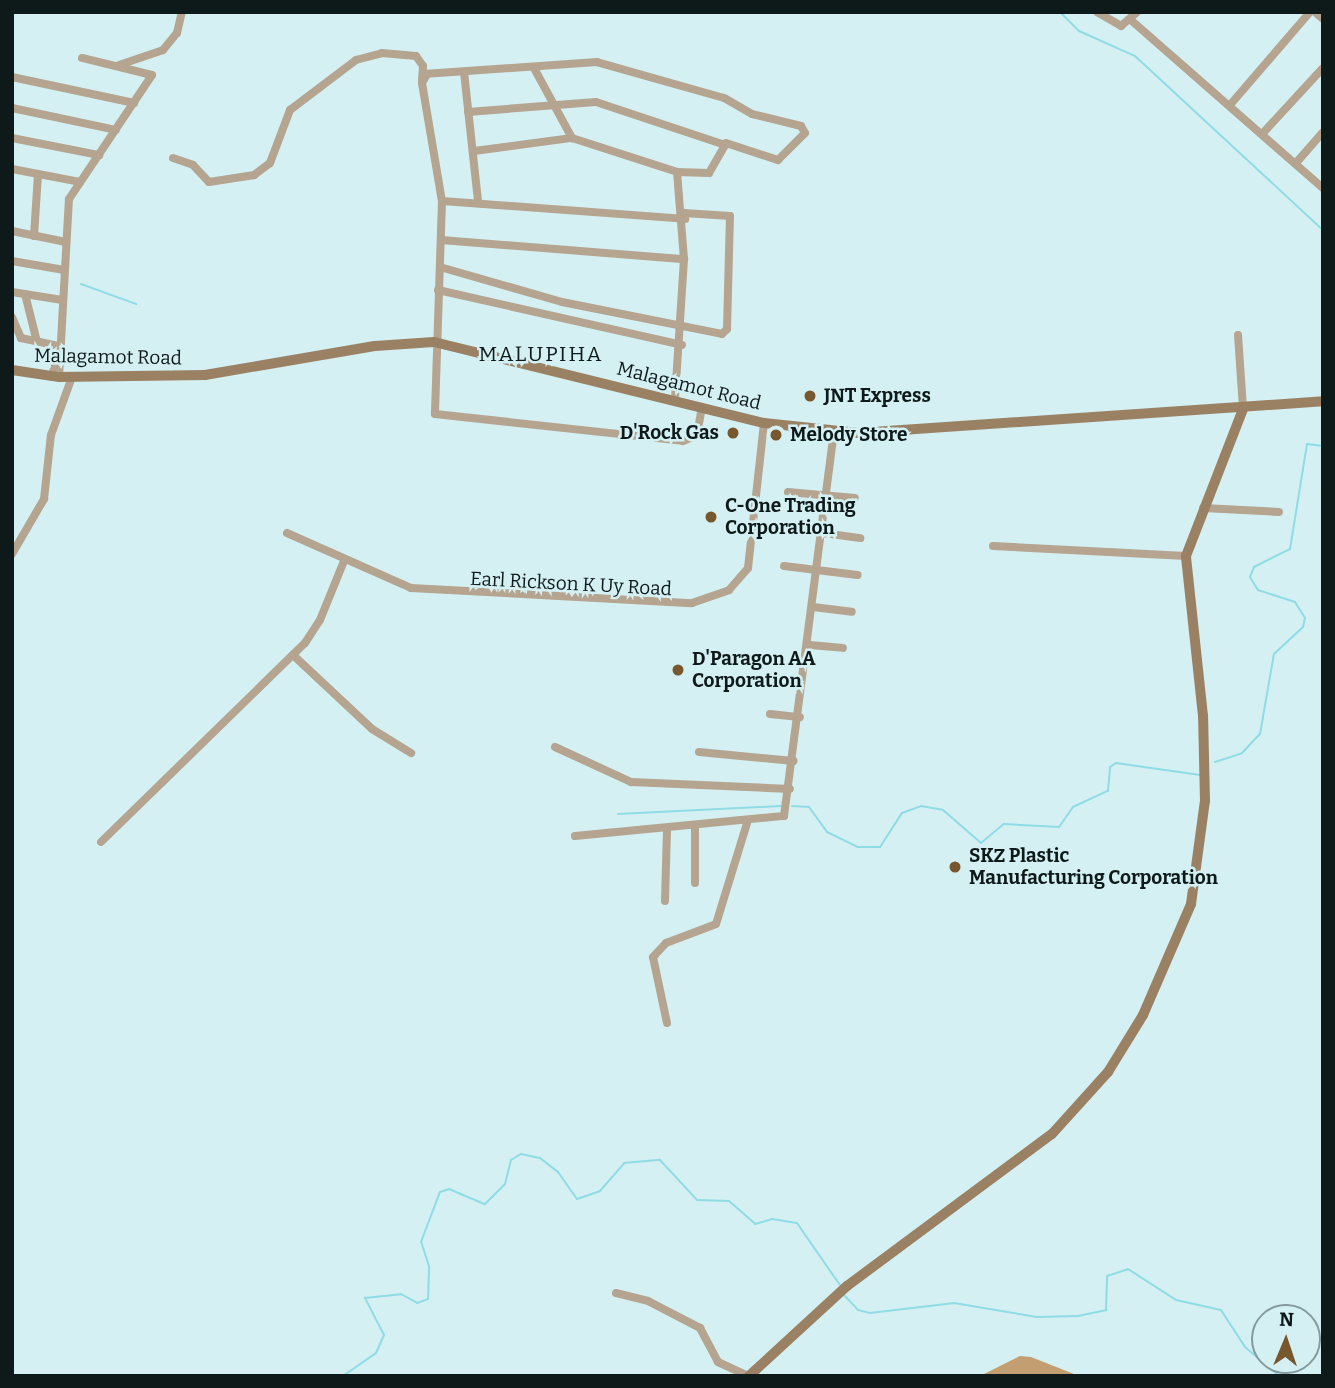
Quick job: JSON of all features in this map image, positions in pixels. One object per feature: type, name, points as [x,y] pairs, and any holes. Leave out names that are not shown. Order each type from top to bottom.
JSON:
[{"type":"street","points":[[118,65],[163,50],[177,33],[182,12]]},
{"type":"street","points":[[1097,12],[1115,25],[1132,21],[1137,12]]},
{"type":"street","points":[[1230,105],[1313,12],[1323,19]]},
{"type":"street","points":[[1132,21],[1323,188]]},
{"type":"street","points":[[173,158],[193,165],[209,182],[254,175],[270,163],[290,110],[356,60],[382,53],[416,56],[423,66],[422,80],[442,201],[431,401],[439,418],[683,441],[697,435],[702,407]]},
{"type":"street","points":[[56,377],[69,199],[152,73],[82,58]]},
{"type":"street","points":[[422,80],[430,73],[604,63],[724,98],[752,114],[806,130],[778,160],[722,144],[609,105],[553,101],[468,113]]},
{"type":"street","points":[[534,68],[572,138]]},
{"type":"street","points":[[1263,133],[1323,68]]},
{"type":"street","points":[[464,72],[478,201]]},
{"type":"street","points":[[12,77],[134,103]]},
{"type":"street","points":[[12,108],[116,130]]},
{"type":"street","points":[[1296,163],[1323,132]]},
{"type":"street","points":[[12,138],[99,155]]},
{"type":"street","points":[[474,150],[572,138],[677,172],[709,173],[722,144]]},
{"type":"street","points":[[12,169],[80,182]]},
{"type":"street","points":[[675,400],[683,330],[684,259],[684,216],[677,172]]},
{"type":"street","points":[[34,236],[37,174]]},
{"type":"street","points":[[440,267],[683,330],[727,331],[731,216],[684,216],[478,201],[442,201]]},
{"type":"street","points":[[12,231],[66,242]]},
{"type":"street","points":[[441,240],[684,259]]},
{"type":"street","points":[[12,261],[64,270]]},
{"type":"street","points":[[438,290],[682,345]]},
{"type":"street","points":[[12,292],[62,300]]},
{"type":"street","points":[[25,294],[37,342]]},
{"type":"street","points":[[12,317],[18,335],[58,348]]},
{"type":"street","points":[[616,1293],[648,1301],[700,1328],[718,1362],[749,1376],[847,1286],[1052,1134],[1108,1072],[1143,1015],[1191,904],[1205,802],[1203,716],[1186,556],[1243,409],[1238,335]]},
{"type":"street","name":"Malagamot Road","points":[[12,370],[56,377],[205,375],[375,346],[434,342],[764,423],[834,432],[1243,409],[1323,401]]},
{"type":"street","points":[[12,554],[44,499],[51,435],[72,377]]},
{"type":"street","name":"Earl Rickson K Uy Road","points":[[287,533],[344,561],[411,588],[447,593],[671,606],[713,598],[736,585],[748,568],[764,423]]},
{"type":"street","points":[[575,836],[747,823],[784,816],[810,645],[819,533],[834,432]]},
{"type":"street","points":[[788,492],[855,498]]},
{"type":"street","points":[[1203,508],[1279,512]]},
{"type":"street","points":[[794,529],[860,538]]},
{"type":"street","points":[[993,546],[1186,556]]},
{"type":"street","points":[[101,842],[293,655],[320,620],[344,561]]},
{"type":"street","points":[[784,566],[857,575]]},
{"type":"street","points":[[813,607],[852,612]]},
{"type":"street","points":[[810,645],[844,648]]},
{"type":"street","points":[[293,655],[372,729],[411,753]]},
{"type":"street","points":[[770,714],[800,717]]},
{"type":"street","points":[[555,747],[631,782],[790,789]]},
{"type":"street","points":[[699,752],[794,761]]},
{"type":"street","points":[[667,1023],[653,957],[666,943],[716,924],[747,823]]},
{"type":"street","points":[[695,826],[695,883]]},
{"type":"street","points":[[665,901],[667,829]]},
{"type":"shaded area","points":[[1020,1356],[1031,1357],[1079,1376],[980,1376]]},
{"type":"waterway","points":[[1060,12],[1079,31],[1135,56],[1323,230]]},
{"type":"waterway","points":[[81,284],[136,304]]},
{"type":"waterway","points":[[1215,762],[1242,753],[1260,734],[1274,654],[1303,627],[1305,618],[1295,602],[1258,590],[1250,577],[1254,567],[1290,549],[1307,444],[1323,446]]},
{"type":"waterway","points":[[792,806],[809,807],[827,832],[858,847],[880,847],[902,813],[921,806],[943,810],[981,843],[1004,824],[1059,827],[1073,807],[1108,791],[1110,767],[1116,763],[1200,775]]},
{"type":"waterway","points":[[618,814],[781,806]]},
{"type":"waterway","points":[[343,1376],[376,1353],[384,1335],[365,1298],[401,1294],[417,1303],[428,1299],[429,1266],[421,1242],[440,1192],[449,1189],[485,1204],[505,1184],[511,1160],[521,1154],[540,1158],[558,1172],[577,1199],[600,1191],[624,1163],[660,1160],[697,1200],[729,1201],[755,1224],[772,1219],[797,1223],[840,1285]]},
{"type":"waterway","points":[[845,1296],[858,1310],[870,1313],[954,1303],[1037,1317],[1078,1316],[1106,1310],[1107,1276],[1128,1269],[1176,1300],[1221,1310],[1251,1352]]},
{"type":"place","name":"JNT Express","points":[[810,396]]},
{"type":"place","name":"D'Rock Gas","points":[[733,433]]},
{"type":"place","name":"Melody Store","points":[[776,435]]},
{"type":"place","name":"C-One Trading Corporation","points":[[711,517]]},
{"type":"place","name":"D'Paragon AA Corporation","points":[[678,670]]},
{"type":"place","name":"SKZ Plastic Manufacturing Corporation","points":[[955,867]]},
{"type":"district","name":"MALUPIHA","points":[[541,354]]}]
